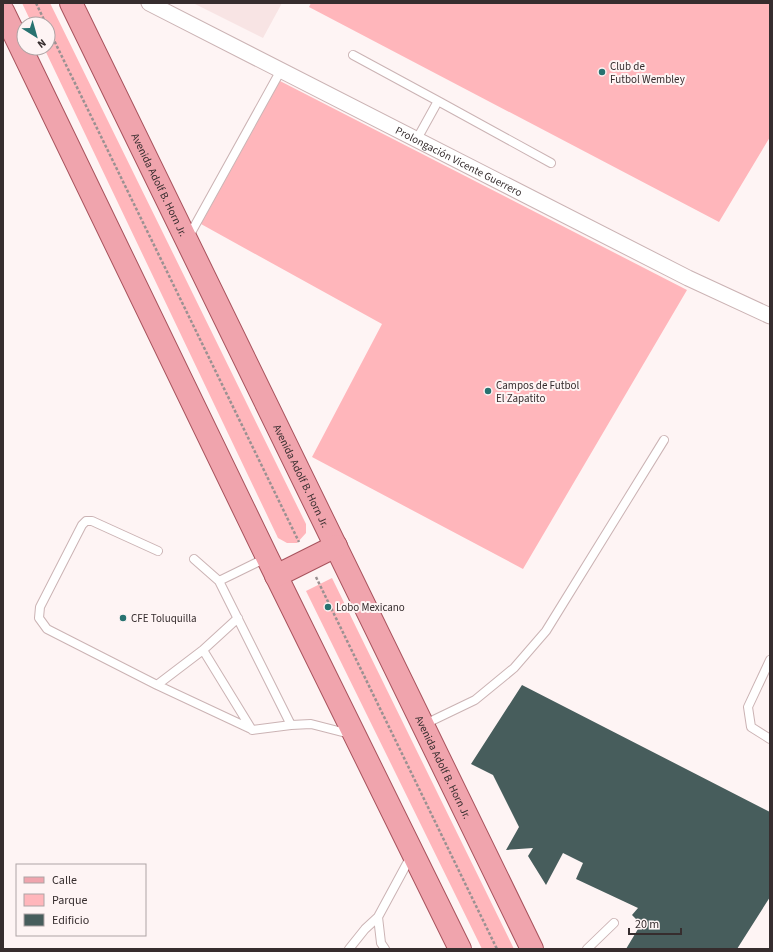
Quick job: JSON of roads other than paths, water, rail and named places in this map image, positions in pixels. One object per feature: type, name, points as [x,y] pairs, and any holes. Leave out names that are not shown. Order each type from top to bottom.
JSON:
[{"type":"main road","name":"Avenida Adolf B. Horn Jr.","points":[[71,3],[532,949]]},
{"type":"main road","points":[[3,12],[271,566],[460,949]]},
{"type":"main road","points":[[271,566],[308,560],[336,546]]},
{"type":"street","name":"Prolongación Vicente Guerrero","points":[[149,3],[688,278],[770,316]]},
{"type":"lane","points":[[353,55],[551,163]]},
{"type":"lane","points":[[187,240],[281,70]]},
{"type":"lane","points":[[417,139],[438,101]]},
{"type":"lane","points":[[423,725],[474,700],[514,668],[546,631],[664,440]]},
{"type":"lane","points":[[158,551],[92,521],[86,521],[82,525],[38,613],[38,618],[47,629],[157,685],[252,730],[311,724],[354,734]]},
{"type":"lane","points":[[194,560],[219,581],[291,725]]},
{"type":"lane","points":[[219,581],[271,566]]},
{"type":"lane","points":[[157,685],[202,650],[238,618]]},
{"type":"lane","points":[[202,650],[252,730]]},
{"type":"lane","points":[[770,660],[748,707],[751,727],[770,739]]},
{"type":"lane","points":[[349,949],[365,929],[378,917],[413,854]]},
{"type":"lane","points":[[378,917],[381,942],[385,949]]},
{"type":"lane","points":[[587,949],[614,923]]},
{"type":"place","name":"Club de Futbol Wembley","points":[[602,72]]},
{"type":"place","name":"Campos de Futbol El Zapatito","points":[[488,391]]},
{"type":"place","name":"Lobo Mexicano","points":[[328,607]]},
{"type":"place","name":"CFE Toluquilla","points":[[123,618]]}]
